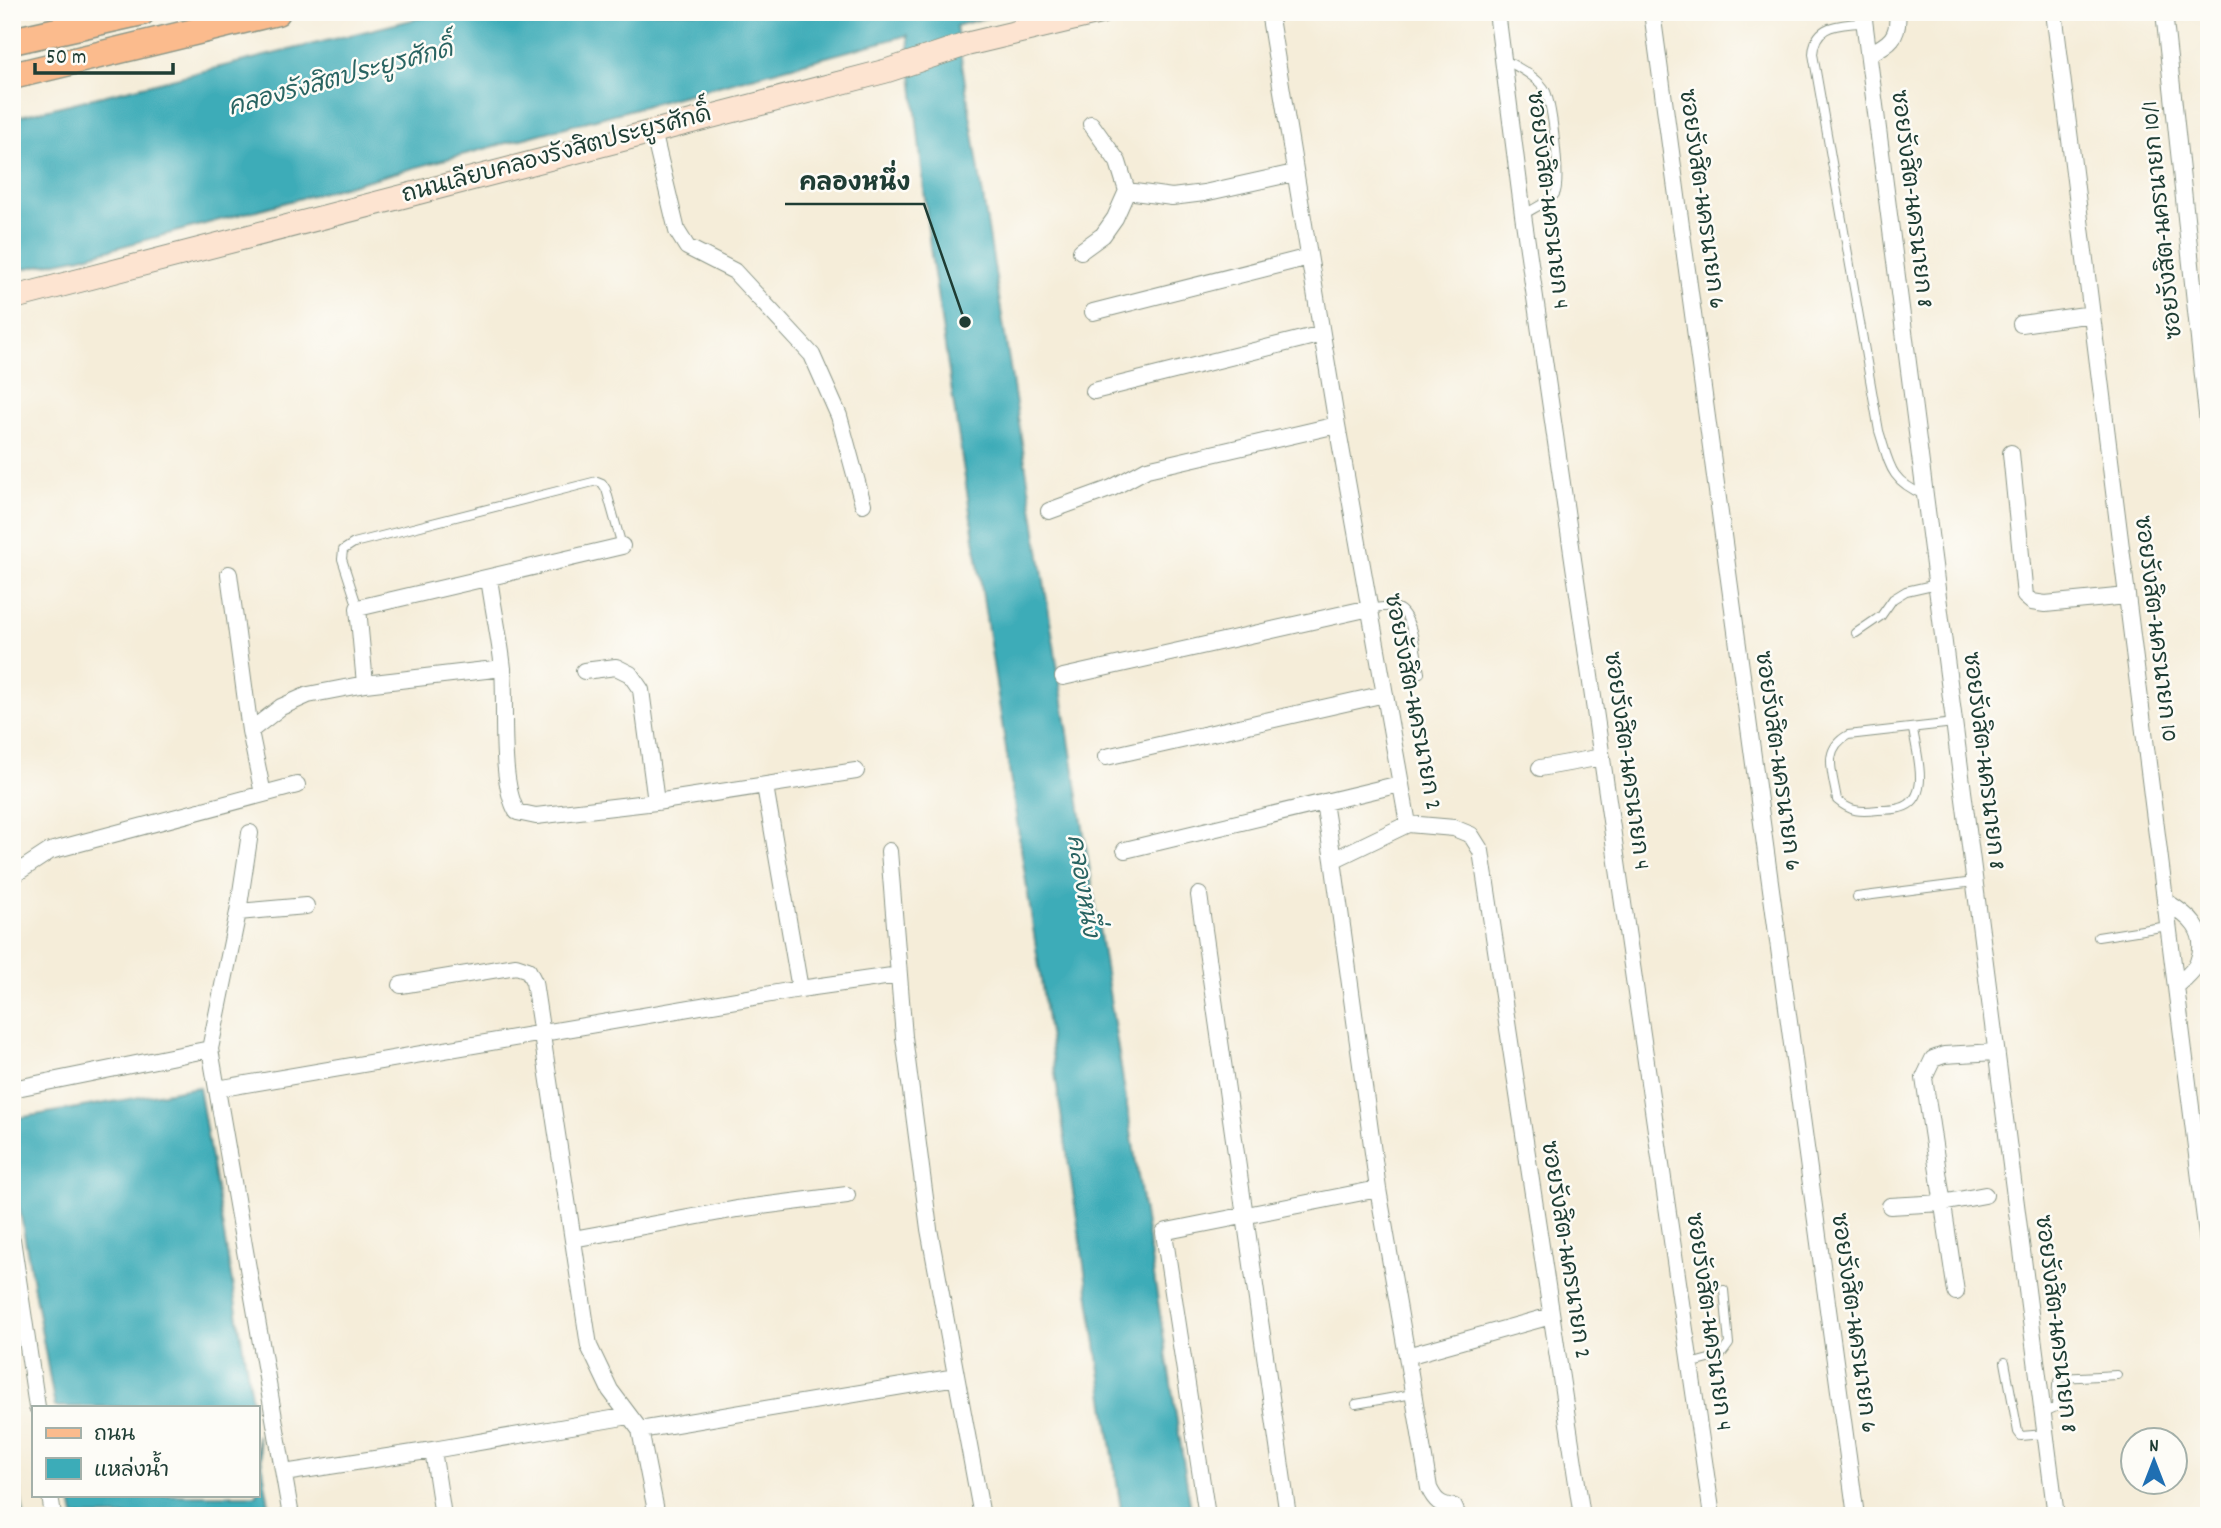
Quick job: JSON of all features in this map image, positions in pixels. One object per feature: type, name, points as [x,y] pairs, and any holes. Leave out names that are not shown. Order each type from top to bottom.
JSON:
[{"type":"main road","points":[[60,29],[92,12]]},
{"type":"main road","points":[[12,41],[142,12]]},
{"type":"main road","points":[[12,75],[277,12]]},
{"type":"street","name":"ถนนเลียบคลองรังสิตประยูรศักดิ์","points":[[12,298],[886,71],[968,44],[1102,12]]},
{"type":"street","name":"ซอยรังสิต-นครนายก 2","points":[[1269,12],[1308,257],[1408,824],[1454,828],[1471,835],[1481,850],[1582,1516]]},
{"type":"street","name":"ซอยรังสิต-นครนายก 4","points":[[1497,12],[1523,215],[1712,1516]]},
{"type":"street","name":"ซอยรังสิต-นครนายก 6","points":[[1652,12],[1856,1516]]},
{"type":"street","points":[[1869,54],[1895,37],[1898,28],[1897,12]]},
{"type":"street","name":"ซอยรังสิต-นครนายก 10","points":[[2054,12],[2209,1251]]},
{"type":"street","name":"ซอยรังสิต-นครนายก 10/1","points":[[2164,12],[2208,423]]},
{"type":"street","name":"ซอยรังสิต-นครนายก 8","points":[[1864,17],[2056,1516]]},
{"type":"street","points":[[1081,251],[1103,235],[1115,218],[1127,191],[1118,162],[1091,124]]},
{"type":"street","points":[[653,131],[677,231],[687,247],[734,271],[812,355],[839,416],[863,504]]},
{"type":"street","points":[[1127,191],[1172,197],[1216,191],[1294,173]]},
{"type":"street","points":[[1093,312],[1308,257]]},
{"type":"street","points":[[2021,324],[2092,314]]},
{"type":"street","points":[[1094,391],[1322,334]]},
{"type":"street","points":[[1049,511],[1112,488],[1147,469],[1337,425]]},
{"type":"street","points":[[2011,453],[2025,596],[2032,602],[2045,604],[2127,596]]},
{"type":"street","points":[[365,684],[358,608],[622,546]]},
{"type":"street","points":[[229,574],[250,731],[263,793]]},
{"type":"street","points":[[489,579],[503,668],[507,779],[510,800],[517,812],[536,816],[656,802],[856,771]]},
{"type":"street","points":[[1063,677],[1370,608]]},
{"type":"street","points":[[584,671],[616,667],[630,674],[641,690],[656,802]]},
{"type":"street","points":[[250,731],[281,707],[307,695],[365,684],[503,668]]},
{"type":"street","points":[[1106,757],[1385,694]]},
{"type":"street","points":[[1540,768],[1602,757]]},
{"type":"street","points":[[1125,850],[1400,784]]},
{"type":"street","points":[[12,876],[50,851],[297,785]]},
{"type":"street","points":[[765,786],[800,989]]},
{"type":"street","points":[[1324,802],[1378,1189],[1429,1488],[1440,1504],[1454,1507],[1458,1516]]},
{"type":"street","points":[[1333,860],[1408,824]]},
{"type":"street","points":[[250,833],[238,912],[210,1049],[291,1516]]},
{"type":"street","points":[[889,851],[904,1037],[929,1229],[982,1516]]},
{"type":"street","points":[[1199,895],[1288,1516]]},
{"type":"street","points":[[2165,901],[2183,912],[2199,928],[2201,944],[2198,964],[2176,986]]},
{"type":"street","points":[[238,912],[306,906]]},
{"type":"street","points":[[401,985],[516,966],[528,970],[534,982],[589,1346],[610,1390],[640,1430],[657,1516]]},
{"type":"street","points":[[217,1090],[800,989],[899,975]]},
{"type":"street","points":[[12,1089],[210,1049]]},
{"type":"street","points":[[1956,1292],[1924,1078],[1933,1059],[1944,1055],[1996,1052]]},
{"type":"street","points":[[1207,1516],[1163,1237],[1167,1231],[1378,1189]]},
{"type":"street","points":[[573,1239],[737,1209],[847,1195]]},
{"type":"street","points":[[1890,1206],[1942,1203],[1985,1195]]},
{"type":"street","points":[[12,1239],[37,1406]]},
{"type":"street","points":[[1407,1356],[1551,1316]]},
{"type":"street","points":[[640,1430],[956,1377]]},
{"type":"street","points":[[284,1473],[629,1416]]},
{"type":"street","points":[[433,1450],[443,1516]]},
{"type":"street","points":[[50,1496],[53,1516]]},
{"type":"lane","points":[[1864,17],[1818,33],[1813,54],[1879,431],[1891,469],[1899,481],[1925,496]]},
{"type":"lane","points":[[1505,60],[1534,77],[1547,91],[1558,163],[1559,182],[1555,195],[1523,215]]},
{"type":"lane","points":[[358,608],[342,559],[343,550],[354,543],[597,481],[606,489],[622,546]]},
{"type":"lane","points":[[1856,633],[1881,616],[1893,599],[1906,591],[1937,584]]},
{"type":"lane","points":[[1370,608],[1400,608],[1408,617],[1420,673]]},
{"type":"lane","points":[[1913,729],[1920,786],[1917,798],[1903,808],[1858,813],[1837,800],[1830,753],[1835,742],[1848,735],[1954,723]]},
{"type":"lane","points":[[1857,897],[1975,882]]},
{"type":"lane","points":[[2098,937],[2168,926]]},
{"type":"lane","points":[[1690,1364],[1720,1356],[1730,1344],[1724,1290]]},
{"type":"lane","points":[[2005,1362],[2018,1432],[2021,1436],[2045,1434]]},
{"type":"lane","points":[[2042,1413],[2056,1407],[2057,1384],[2061,1378],[2117,1375]]},
{"type":"lane","points":[[1356,1404],[1413,1394]]},
{"type":"water","name":"คลองรังสิตประยูรศักดิ์","points":[[444,12],[1006,12],[956,26],[1192,1516],[1122,1516],[930,247],[908,35],[82,257],[12,271],[12,118]]},
{"type":"water","points":[[199,1087],[253,1406],[55,1406],[12,1166],[12,1119]]},
{"type":"water","points":[[12,1446],[24,1516],[12,1516]]},
{"type":"water","points":[[259,1447],[271,1516],[74,1516],[70,1496],[259,1496]]},
{"type":"place","name":"คลองหนึ่ง","points":[[965,322]]}]
